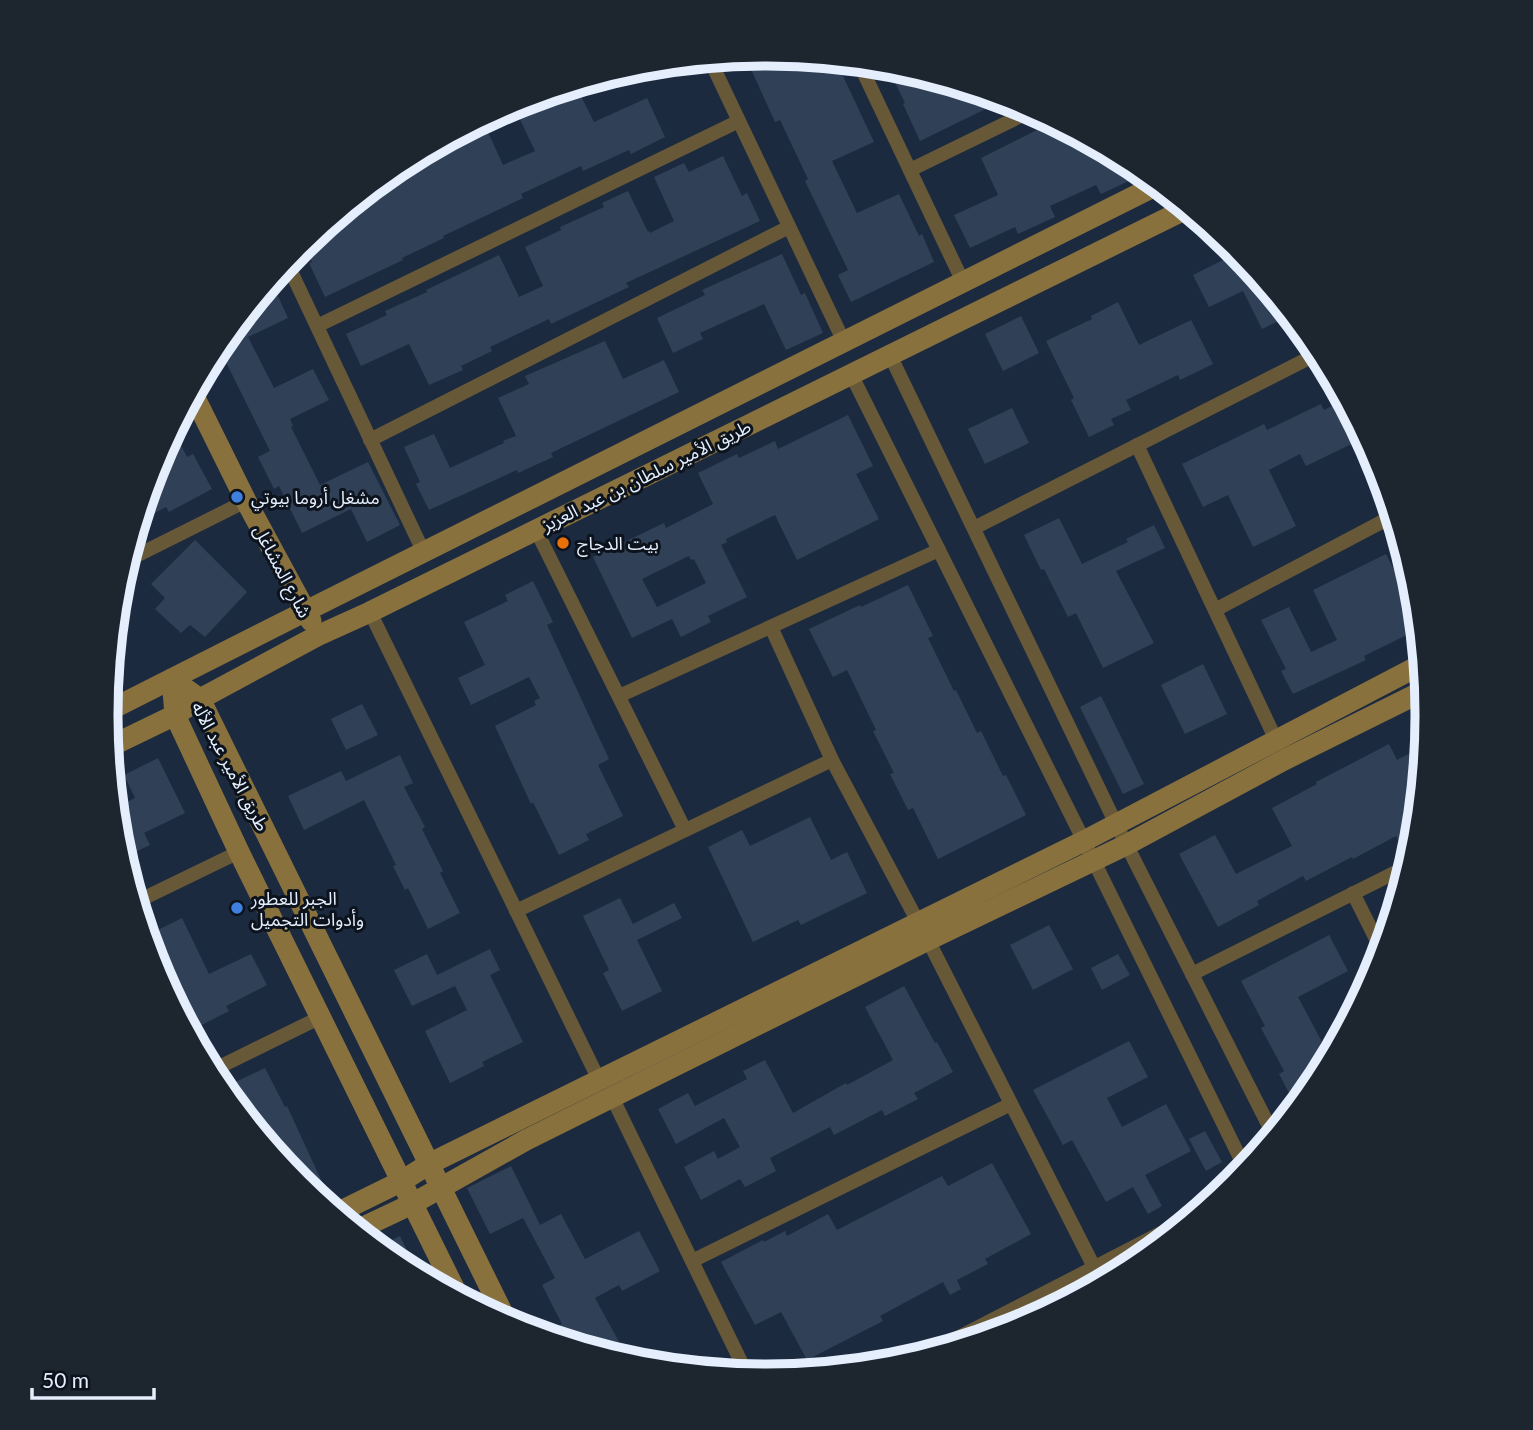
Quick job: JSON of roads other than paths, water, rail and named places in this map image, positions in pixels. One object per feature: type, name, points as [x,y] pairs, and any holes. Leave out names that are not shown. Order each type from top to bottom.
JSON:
[{"type":"street","points":[[713,69],[844,342]]},
{"type":"street","points":[[864,74],[963,282]]},
{"type":"street","points":[[910,170],[1018,117]]},
{"type":"street","points":[[317,327],[739,121]]},
{"type":"street","name":"طريق الأمير سلطان بن عبد العزيز","points":[[118,706],[1146,190]]},
{"type":"street","name":"طريق الأمير سلطان بن عبد العزيز","points":[[119,742],[175,715],[317,636],[1176,213]]},
{"type":"street","points":[[370,440],[789,228]]},
{"type":"street","points":[[292,273],[424,553]]},
{"type":"street","points":[[890,355],[1126,845],[1269,1125]]},
{"type":"street","points":[[974,528],[1308,358]]},
{"type":"street","points":[[851,374],[1240,1158]]},
{"type":"street","name":"شارع المشاغل","points":[[198,404],[317,636]]},
{"type":"street","points":[[1137,445],[1276,740]]},
{"type":"street","points":[[138,555],[246,501]]},
{"type":"street","points":[[1215,610],[1385,520]]},
{"type":"street","points":[[536,530],[685,830]]},
{"type":"street","points":[[619,696],[939,551]]},
{"type":"street","points":[[370,612],[599,1080]]},
{"type":"street","points":[[771,627],[832,760],[923,931],[1094,1267]]},
{"type":"street","points":[[367,1225],[412,1204],[526,1140],[923,931],[1084,841],[1413,668]]},
{"type":"street","name":"طريق الأمير عبد الأله","points":[[172,679],[200,699],[497,1305]]},
{"type":"street","name":"طريق الأمير عبد الأله","points":[[172,679],[175,715],[239,852],[451,1282]]},
{"type":"street","points":[[346,1209],[402,1181],[429,1164],[599,1080],[923,931],[1093,861],[1284,760],[1415,695]]},
{"type":"street","points":[[516,911],[832,760]]},
{"type":"street","points":[[144,897],[239,852]]},
{"type":"street","points":[[1192,974],[1396,872]]},
{"type":"street","points":[[1353,893],[1375,938]]},
{"type":"street","points":[[221,1066],[321,1017]]},
{"type":"street","points":[[612,1097],[742,1363]]},
{"type":"street","points":[[692,1261],[1011,1104]]},
{"type":"street","points":[[973,1329],[1146,1240]]},
{"type":"place","name":"مشغل أروما بيوتي","points":[[237,497]]},
{"type":"place","name":"بيت الدجاج","points":[[563,543]]},
{"type":"place","name":"الجبر للعطور وأدوات التجميل","points":[[237,908]]}]
